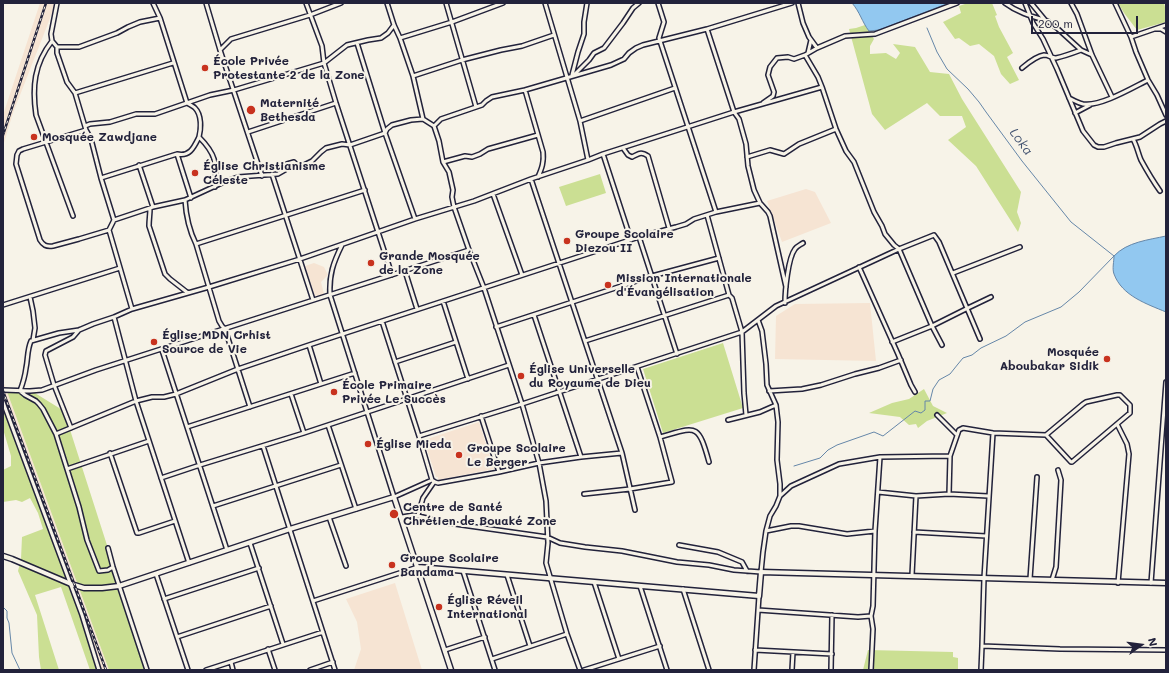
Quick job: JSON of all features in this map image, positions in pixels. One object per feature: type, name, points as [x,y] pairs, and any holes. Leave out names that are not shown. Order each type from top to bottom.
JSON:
[{"type":"street","points":[[57,3],[51,34],[52,40],[57,47],[57,53],[67,82],[75,93],[86,130],[91,139],[114,220]]},
{"type":"street","points":[[101,178],[177,154],[188,154],[194,147],[199,137],[201,129],[196,108],[187,103],[173,63],[160,18],[153,3]]},
{"type":"street","points":[[206,3],[262,176]]},
{"type":"street","points":[[306,3],[322,46],[324,63],[336,103],[392,275]]},
{"type":"street","points":[[220,50],[231,39],[310,15],[341,3]]},
{"type":"street","points":[[387,3],[413,76],[423,119]]},
{"type":"street","points":[[446,3],[476,107]]},
{"type":"street","points":[[400,38],[452,22],[503,3]]},
{"type":"street","points":[[545,3],[580,121],[588,160]]},
{"type":"street","points":[[572,77],[584,34],[587,3]]},
{"type":"street","points":[[572,77],[594,53],[604,48],[638,3]]},
{"type":"street","points":[[658,3],[664,22],[659,38],[716,212]]},
{"type":"street","points":[[434,126],[441,119],[482,105],[492,97],[567,79],[611,65],[624,59],[636,48],[647,44],[707,29],[792,3]]},
{"type":"street","points":[[798,3],[803,23],[810,40],[817,48]]},
{"type":"street","points":[[759,105],[773,96],[774,92],[768,75],[770,67],[777,58],[794,59],[845,36],[875,34],[957,3]]},
{"type":"street","points":[[1005,3],[1012,8],[1030,16],[1045,20]]},
{"type":"street","points":[[1026,3],[1030,16],[1052,58],[1083,131],[1098,147],[1104,147],[1140,137],[1166,121]]},
{"type":"street","points":[[1031,3],[1045,20],[1058,29],[1081,50],[1092,55]]},
{"type":"street","points":[[1071,3],[1077,14],[1092,55],[1112,97]]},
{"type":"street","points":[[1115,3],[1131,37],[1148,80],[1166,115]]},
{"type":"street","points":[[57,47],[79,47],[118,33],[140,22],[160,18]]},
{"type":"street","points":[[85,126],[110,122],[136,114],[155,114],[210,95],[234,90],[324,63],[347,45],[381,38],[388,33],[394,25]]},
{"type":"street","points":[[1131,37],[1166,25]]},
{"type":"street","points":[[707,29],[734,112],[742,127],[746,144],[748,166],[754,190],[760,203],[770,216],[786,288]]},
{"type":"street","points":[[1152,29],[1161,29],[1166,32]]},
{"type":"street","points":[[413,76],[462,60],[522,46],[554,35]]},
{"type":"street","points":[[52,40],[44,51],[36,71],[34,99],[36,115],[73,216]]},
{"type":"street","points":[[810,40],[806,54],[818,77],[836,129],[846,150],[854,162],[874,212],[885,234],[899,250],[932,326],[942,345]]},
{"type":"street","points":[[357,43],[385,133],[415,219]]},
{"type":"street","points":[[1022,68],[1038,57],[1046,55],[1052,58],[1058,58],[1081,50]]},
{"type":"street","points":[[75,93],[173,63]]},
{"type":"street","points":[[1069,98],[1081,104],[1088,105],[1112,97],[1148,80]]},
{"type":"street","points":[[20,391],[27,367],[28,351],[31,341],[59,333],[79,330],[132,309],[188,294],[378,233],[415,219],[493,194],[531,178],[538,177],[603,154],[734,112],[822,87]]},
{"type":"street","points":[[580,121],[675,88]]},
{"type":"street","points":[[525,90],[543,152],[544,160],[538,177]]},
{"type":"street","points":[[248,132],[336,103]]},
{"type":"street","points":[[1075,113],[1093,103]]},
{"type":"street","points":[[86,130],[23,149],[19,151],[16,158],[17,171],[40,240],[49,247],[108,230],[114,220],[151,208],[191,198],[238,177],[278,174],[284,170],[287,164],[294,162],[297,165],[304,165],[312,161],[326,148],[342,144],[350,145],[385,133],[392,125],[411,120],[423,119],[434,126],[443,162],[449,172],[453,190],[452,197],[454,207],[484,288],[522,404],[539,464],[546,500],[548,543],[546,563],[580,670]]},
{"type":"street","points":[[747,157],[770,150],[784,154],[799,144],[836,129]]},
{"type":"street","points":[[443,162],[465,156],[472,157],[488,149],[538,136]]},
{"type":"street","points":[[199,137],[213,155],[216,170],[215,187]]},
{"type":"street","points":[[1133,139],[1149,175],[1160,191]]},
{"type":"street","points":[[622,148],[628,156],[632,157],[638,154],[648,156],[669,228]]},
{"type":"street","points":[[177,154],[191,198]]},
{"type":"street","points":[[603,154],[632,240]]},
{"type":"street","points":[[139,165],[151,208],[149,226],[166,274],[188,294]]},
{"type":"street","points":[[272,174],[313,300]]},
{"type":"street","points":[[531,178],[622,453],[635,510]]},
{"type":"street","points":[[196,244],[364,190]]},
{"type":"street","points":[[493,194],[522,275]]},
{"type":"street","points":[[185,200],[191,234],[196,244],[219,321],[225,329],[250,407]]},
{"type":"street","points":[[56,434],[136,401],[176,394],[238,369],[417,309],[639,237],[686,224],[694,219],[716,212],[760,203]]},
{"type":"street","points":[[707,215],[729,296],[732,298],[742,332],[746,415]]},
{"type":"street","points":[[108,230],[132,309]]},
{"type":"street","points":[[419,436],[598,380],[742,332],[776,306],[934,235],[939,242],[953,273],[980,338]]},
{"type":"street","points":[[639,237],[677,354]]},
{"type":"street","points":[[785,303],[786,288],[792,257],[795,249],[803,243]]},
{"type":"street","points":[[342,245],[329,280],[330,295],[394,497],[402,517],[445,650],[450,670]]},
{"type":"street","points":[[953,273],[1020,246]]},
{"type":"street","points":[[3,390],[42,390],[126,361],[469,250]]},
{"type":"street","points":[[496,327],[652,276],[719,258]]},
{"type":"street","points":[[860,267],[915,392]]},
{"type":"street","points":[[3,305],[120,268]]},
{"type":"street","points":[[404,271],[417,309]]},
{"type":"street","points":[[585,341],[664,315],[729,296]]},
{"type":"street","points":[[30,297],[35,328],[34,340]]},
{"type":"street","points":[[892,342],[932,326],[992,297]]},
{"type":"street","points":[[443,301],[468,379]]},
{"type":"street","points":[[534,315],[580,457]]},
{"type":"street","points":[[114,317],[148,441],[188,563]]},
{"type":"street","points":[[754,670],[762,552],[770,516],[780,496],[780,476],[777,460],[778,422],[776,405],[766,382],[766,364],[762,331],[758,320]]},
{"type":"street","points":[[382,321],[433,481],[423,498],[418,515]]},
{"type":"street","points":[[71,428],[54,386],[45,352],[73,337],[79,330]]},
{"type":"street","points":[[395,362],[456,342]]},
{"type":"street","points":[[309,345],[322,384]]},
{"type":"street","points":[[162,350],[227,550]]},
{"type":"street","points":[[769,391],[821,385],[901,360]]},
{"type":"street","points":[[161,478],[304,433],[509,365]]},
{"type":"street","points":[[584,494],[630,489],[672,482],[660,437],[637,367]]},
{"type":"street","points":[[187,427],[355,373]]},
{"type":"street","points":[[1151,583],[1166,382]]},
{"type":"street","points":[[20,391],[25,396],[39,404],[56,434],[79,507],[87,540],[100,571],[113,568]]},
{"type":"street","points":[[291,394],[304,433]]},
{"type":"street","points":[[949,494],[950,456],[956,435],[959,430],[963,428],[993,433],[1046,435],[1086,402],[1120,395],[1130,405],[1130,412],[1072,462],[1046,435]]},
{"type":"street","points":[[3,402],[71,584],[99,670]]},
{"type":"street","points":[[728,420],[760,412],[776,405]]},
{"type":"street","points":[[938,415],[956,435]]},
{"type":"street","points":[[481,416],[499,472]]},
{"type":"street","points":[[1117,424],[1127,444],[1129,454],[1118,583]]},
{"type":"street","points":[[328,425],[356,509]]},
{"type":"street","points":[[660,437],[690,429],[696,430],[699,433],[709,462]]},
{"type":"street","points":[[981,670],[988,496],[993,433]]},
{"type":"street","points":[[67,469],[148,441]]},
{"type":"street","points":[[263,446],[335,670]]},
{"type":"street","points":[[110,453],[137,532],[140,533],[175,521]]},
{"type":"street","points":[[3,556],[84,588],[94,589],[119,586],[290,529],[394,497],[433,481],[438,483],[580,457],[622,453]]},
{"type":"street","points":[[780,496],[791,486],[840,464],[880,457],[950,456]]},
{"type":"street","points":[[871,670],[873,574],[880,457]]},
{"type":"street","points":[[213,506],[341,465]]},
{"type":"street","points":[[1052,580],[1056,567],[1061,480],[1058,470]]},
{"type":"street","points":[[1030,579],[1037,477]]},
{"type":"street","points":[[878,492],[916,496],[949,494],[988,496]]},
{"type":"street","points":[[912,575],[916,496]]},
{"type":"street","points":[[402,517],[418,515],[448,522],[547,537],[560,543],[622,551],[677,562],[709,565],[734,570],[1118,583],[1166,583]]},
{"type":"street","points":[[329,517],[346,566]]},
{"type":"street","points":[[766,531],[791,526],[847,534],[875,531]]},
{"type":"street","points":[[914,532],[986,536]]},
{"type":"street","points":[[250,543],[284,644]]},
{"type":"street","points":[[679,545],[718,552],[742,562],[747,571]]},
{"type":"street","points":[[108,548],[113,568],[148,670]]},
{"type":"street","points":[[313,601],[418,567],[759,596]]},
{"type":"street","points":[[164,599],[259,568]]},
{"type":"street","points":[[463,571],[495,670]]},
{"type":"street","points":[[156,574],[188,670]]},
{"type":"street","points":[[507,574],[530,646]]},
{"type":"street","points":[[594,582],[619,659]]},
{"type":"street","points":[[640,586],[668,670]]},
{"type":"street","points":[[683,590],[709,670]]},
{"type":"street","points":[[177,637],[271,606]]},
{"type":"street","points":[[758,610],[858,617],[872,616]]},
{"type":"street","points":[[832,615],[832,670]]},
{"type":"street","points":[[206,670],[323,632]]},
{"type":"street","points":[[492,659],[568,634]]},
{"type":"street","points":[[445,650],[485,637]]},
{"type":"street","points":[[584,670],[660,646]]},
{"type":"street","points":[[982,646],[1166,650]]},
{"type":"street","points":[[268,649],[275,670]]},
{"type":"street","points":[[755,650],[832,654]]},
{"type":"street","points":[[792,670],[793,652]]},
{"type":"street","points":[[231,662],[234,670]]},
{"type":"street","points":[[310,670],[333,662]]},
{"type":"shaded area","points":[[40,3],[56,3],[13,113],[3,146],[3,115]]},
{"type":"shaded area","points":[[806,189],[815,192],[831,223],[782,242],[767,201]]},
{"type":"shaded area","points":[[314,263],[324,267],[328,275],[321,282],[324,294],[315,296],[305,266]]},
{"type":"shaded area","points":[[870,303],[876,361],[775,359],[776,316],[795,304]]},
{"type":"shaded area","points":[[3,381],[109,670],[100,670],[68,579],[3,408]]},
{"type":"shaded area","name":"Groupe Scolaire Le Berger","points":[[479,422],[494,469],[438,480],[424,440]]},
{"type":"shaded area","points":[[395,583],[422,670],[354,670],[361,649],[357,622],[346,599]]},
{"type":"green space","points":[[968,3],[992,3],[997,15],[995,16],[999,27],[1013,53],[1007,57],[1019,80],[1010,84],[1001,74],[994,56],[979,44],[970,46],[959,38],[955,39],[943,22],[961,13],[959,6]]},
{"type":"green space","points":[[1118,3],[1164,3],[1166,22],[1137,30]]},
{"type":"green space","points":[[865,25],[874,39],[870,46],[870,54],[886,53],[896,59],[900,53],[893,44],[915,47],[930,72],[949,74],[962,99],[1021,192],[1017,212],[1021,223],[1018,232],[976,166],[948,140],[966,127],[962,116],[940,116],[927,103],[885,130],[872,114],[849,29]]},
{"type":"green space","points":[[600,174],[606,193],[566,206],[559,187]]},
{"type":"green space","points":[[723,343],[743,408],[663,433],[643,369]]},
{"type":"green space","points":[[6,389],[30,390],[64,411],[147,670],[109,670]]},
{"type":"green space","points":[[924,389],[933,406],[947,413],[927,421],[918,428],[916,424],[909,425],[900,417],[869,413],[892,403],[909,399]]},
{"type":"green space","points":[[3,408],[68,579],[100,670],[90,670],[61,587],[35,595],[59,670],[41,670],[37,615],[18,571],[21,559],[22,537],[43,529],[38,513],[30,498],[22,502],[16,500],[3,502],[3,470],[11,466],[11,456],[3,429]]},
{"type":"green space","points":[[868,650],[953,652],[953,657],[958,658],[958,670],[863,670]]},
{"type":"water","points":[[852,3],[949,3],[879,30],[869,31]]},
{"type":"water","points":[[1166,236],[1166,312],[1129,294],[1118,282],[1113,272],[1113,267],[1114,256],[1119,251],[1138,242]]},
{"type":"waterway","name":"Loka","points":[[794,466],[820,458],[828,450],[837,445],[874,432],[883,436],[915,411],[921,413],[925,410],[925,401],[930,401],[933,389],[939,380],[950,374],[963,358],[972,355],[981,348],[1006,336],[1025,322],[1061,307],[1079,292],[1114,256],[1071,222],[1022,161],[979,102],[947,69],[937,52],[927,28]]},
{"type":"waterway","points":[[3,602],[3,607],[7,611],[12,653],[20,670]]},
{"type":"railway","points":[[3,135],[46,3]]},
{"type":"railway","points":[[3,391],[106,670]]},
{"type":"place","name":"École Privée Protestante 2 de la Zone","points":[[205,68]]},
{"type":"place","name":"Maternité Bethesda","points":[[251,110]]},
{"type":"place","name":"Mosquée Zawdjane","points":[[34,137]]},
{"type":"place","name":"Église Christianisme Céleste","points":[[195,173]]},
{"type":"place","name":"Groupe Scolaire Diezou II","points":[[567,241]]},
{"type":"place","name":"Grande Mosquée de la Zone","points":[[371,263]]},
{"type":"place","name":"Mission Internationale d'Évangélisation","points":[[608,285]]},
{"type":"place","name":"Église MDN Crhist Source de Vie","points":[[154,342]]},
{"type":"place","name":"Mosquée Aboubakar Sidik","points":[[1107,359]]},
{"type":"place","name":"Église Universelle du Royaume de Dieu","points":[[521,376]]},
{"type":"place","name":"École Primaire Privée Le Succès","points":[[334,392]]},
{"type":"place","name":"Église Mieda","points":[[368,444]]},
{"type":"place","name":"Groupe Scolaire Le Berger","points":[[459,455]]},
{"type":"place","name":"Centre de Santé Chrétien de Bouaké Zone","points":[[394,514]]},
{"type":"place","name":"Groupe Scolaire Bandama","points":[[392,565]]},
{"type":"place","name":"Église Réveil International","points":[[439,607]]}]
